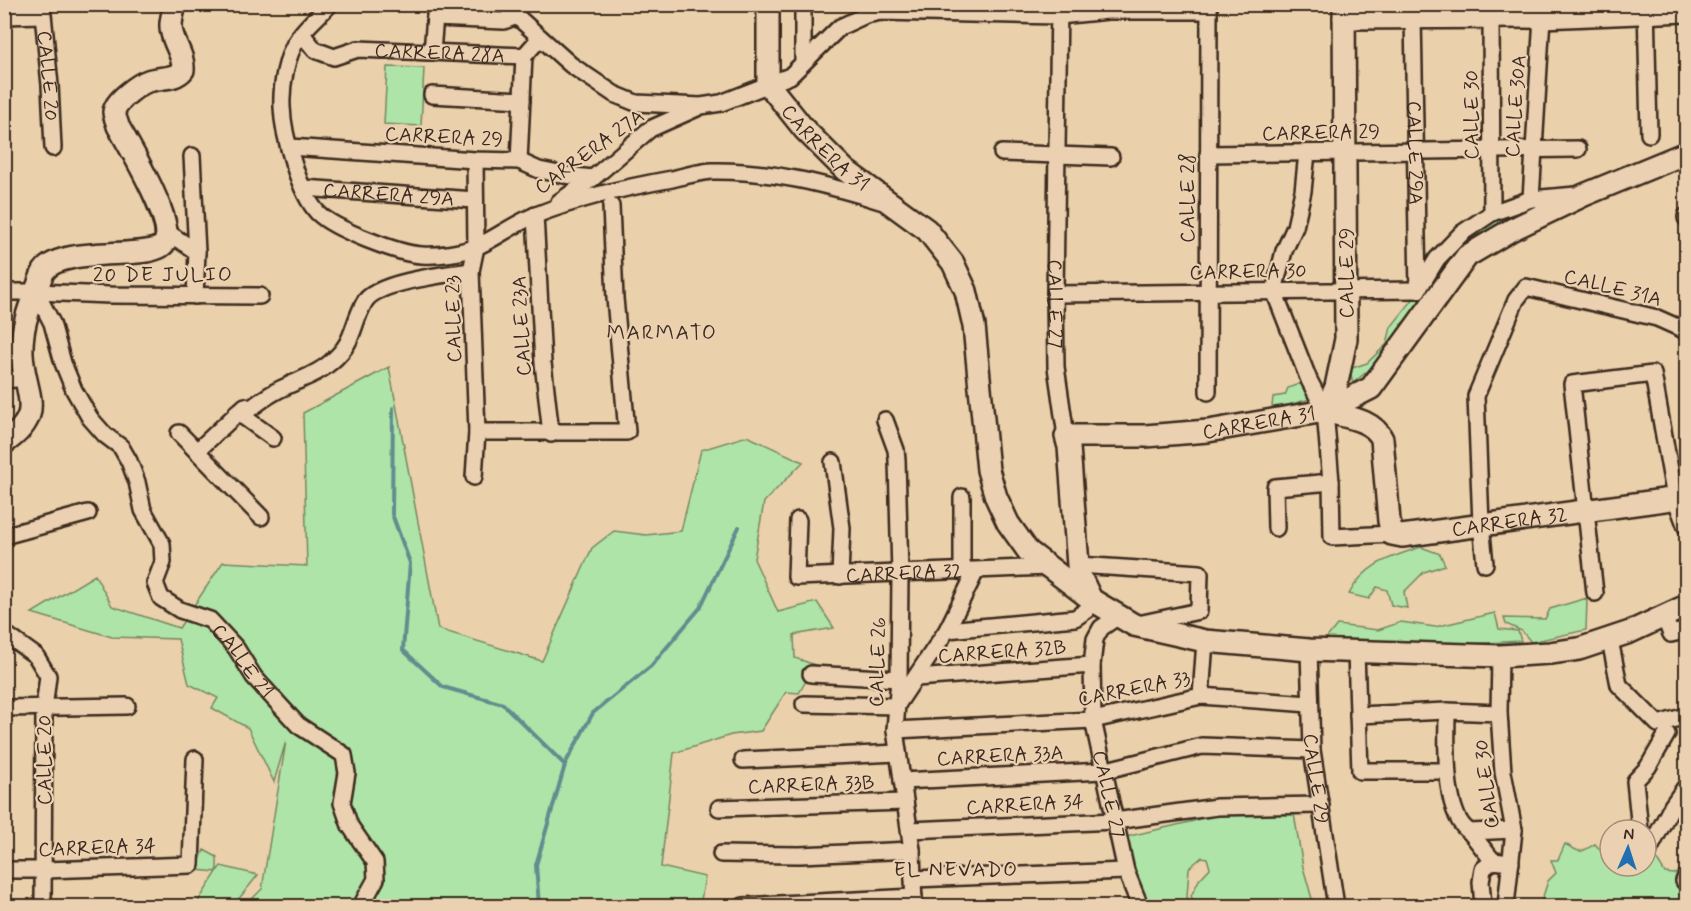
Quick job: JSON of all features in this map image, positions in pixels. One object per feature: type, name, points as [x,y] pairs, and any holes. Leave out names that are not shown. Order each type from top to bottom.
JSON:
[{"type":"street","points":[[11,439],[28,420],[32,401],[22,358],[22,340],[26,314],[45,270],[66,258],[125,254],[160,248],[166,242],[167,232],[155,194],[118,126],[114,114],[116,107],[137,87],[147,81],[175,76],[183,70],[183,59],[172,33],[171,24],[175,4]]},
{"type":"street","points":[[330,4],[302,34],[291,55],[285,74],[282,107],[298,178],[312,204],[321,215],[361,237],[397,250],[422,255],[456,252],[476,247],[535,215],[628,187],[710,171],[784,176],[839,188],[892,205]]},
{"type":"street","points":[[503,4],[571,65],[614,94],[636,103],[701,106],[721,103],[790,76],[817,47],[846,23],[866,15],[882,12],[1132,7],[1209,8]]},
{"type":"street","points":[[768,4],[768,84]]},
{"type":"street","points":[[803,4],[803,63]]},
{"type":"street","name":"CALLE 28","points":[[1208,392],[1209,8]]},
{"type":"street","points":[[1646,9],[1649,134]]},
{"type":"street","points":[[1344,11],[1413,17],[1542,16],[1646,9],[1686,11]]},
{"type":"street","points":[[4,16],[42,10]]},
{"type":"street","name":"CALLE 20","points":[[42,10],[50,85],[53,148]]},
{"type":"street","name":"CALLE 27","points":[[1059,10],[1056,367],[1069,447],[1078,565],[1080,576],[1092,600]]},
{"type":"street","points":[[432,52],[435,11],[504,21],[517,16]]},
{"type":"street","name":"CALLE 29","points":[[1332,537],[1331,482],[1325,411],[1336,387],[1346,339],[1344,11]]},
{"type":"street","name":"CALLE 30","points":[[1491,16],[1492,213]]},
{"type":"street","name":"CALLE 30A","points":[[1531,199],[1542,16]]},
{"type":"street","name":"CALLE 29A","points":[[1413,17],[1418,290]]},
{"type":"street","name":"CARRERA 28A","points":[[302,34],[315,50],[334,57],[358,49],[524,56]]},
{"type":"street","points":[[519,161],[524,56],[540,38]]},
{"type":"street","name":"CARRERA 31","points":[[768,84],[804,129],[837,162],[927,230],[953,263],[966,291],[974,326],[988,470],[996,497],[1008,523],[1028,551],[1092,600],[1125,621]]},
{"type":"street","points":[[432,95],[522,100]]},
{"type":"street","name":"CARRERA 27A","points":[[535,215],[575,192],[650,129],[701,106]]},
{"type":"street","name":"CARRERA 29","points":[[290,147],[519,161],[539,170],[593,178]]},
{"type":"street","name":"CARRERA 29","points":[[1209,154],[1578,149]]},
{"type":"street","points":[[1002,153],[1112,157]]},
{"type":"street","points":[[1307,153],[1303,191],[1295,227],[1284,251],[1274,291],[1316,396],[1325,411],[1370,424],[1382,439],[1392,534]]},
{"type":"street","name":"CARRERA 31","points":[[1066,436],[1145,436],[1208,431],[1325,411],[1371,388],[1467,256],[1511,230],[1584,195],[1686,153]]},
{"type":"street","points":[[192,156],[197,252],[195,296]]},
{"type":"street","name":"CALLE 23","points":[[474,477],[477,432],[471,271],[476,247],[475,160]]},
{"type":"street","name":"CARRERA 29A","points":[[303,188],[475,200]]},
{"type":"street","points":[[1418,290],[1437,260],[1462,233],[1492,213],[1531,199],[1584,195]]},
{"type":"street","points":[[477,432],[550,434],[627,432],[615,298],[611,206]]},
{"type":"street","name":"CALLE 23A","points":[[535,215],[543,363],[550,434]]},
{"type":"street","points":[[167,232],[197,252]]},
{"type":"street","points":[[239,414],[286,386],[320,371],[342,353],[350,341],[364,301],[372,294],[391,284],[471,271]]},
{"type":"street","name":"CALLE 31A","points":[[1481,525],[1476,396],[1515,300],[1526,287],[1657,318],[1686,333]]},
{"type":"street","name":"CARRERA 30","points":[[1055,294],[1418,290]]},
{"type":"street","name":"CALLE 21","points":[[36,291],[52,323],[63,363],[74,390],[90,418],[105,435],[121,447],[129,461],[137,482],[143,510],[162,544],[163,562],[155,583],[161,598],[180,610],[210,620],[236,648],[254,677],[298,725],[344,755],[347,773],[342,803],[350,826],[375,862],[376,879],[361,906]]},
{"type":"street","points":[[4,292],[260,296]]},
{"type":"street","points":[[1595,593],[1572,384],[1653,375],[1686,527]]},
{"type":"street","points":[[4,380],[27,378]]},
{"type":"street","points":[[197,451],[260,393]]},
{"type":"street","points":[[239,414],[273,438]]},
{"type":"street","name":"CALLE 26","points":[[885,420],[896,450],[897,460],[900,574],[899,679],[895,730],[910,830],[914,902]]},
{"type":"street","points":[[179,433],[261,517]]},
{"type":"street","points":[[833,462],[842,528],[840,576]]},
{"type":"street","points":[[1276,528],[1275,487],[1331,482]]},
{"type":"street","points":[[804,704],[897,705],[947,630],[969,571],[963,497]]},
{"type":"street","name":"CARRERA 32","points":[[1332,537],[1392,534],[1402,536],[1681,498]]},
{"type":"street","points":[[4,536],[88,513]]},
{"type":"street","name":"CARRERA 32","points":[[798,520],[796,577],[1049,567]]},
{"type":"street","points":[[1481,525],[1485,564]]},
{"type":"street","points":[[1013,568],[1028,551]]},
{"type":"street","points":[[1078,565],[1200,573],[1198,611],[1125,621]]},
{"type":"street","points":[[947,630],[1075,618],[1087,610],[1092,600]]},
{"type":"street","points":[[1125,621],[1205,641],[1309,650],[1500,656],[1579,649],[1610,640],[1686,606]]},
{"type":"street","points":[[1664,617],[1671,634],[1684,631],[1686,633]]},
{"type":"street","name":"CALLE 27","points":[[1125,621],[1098,632],[1092,651],[1093,720],[1126,870],[1140,906]]},
{"type":"street","name":"CALLE 20","points":[[4,633],[36,656],[48,676],[44,709],[45,870],[43,906]]},
{"type":"street","points":[[1610,640],[1619,685],[1636,703],[1658,724],[1686,716]]},
{"type":"street","points":[[1201,696],[1205,641]]},
{"type":"street","name":"CALLE 29","points":[[1309,650],[1312,750],[1336,906]]},
{"type":"street","points":[[1356,652],[1360,771],[1446,771]]},
{"type":"street","name":"CALLE 30","points":[[1500,656],[1499,713],[1503,772],[1514,830],[1506,906]]},
{"type":"street","name":"CARRERA 32B","points":[[916,678],[1092,665]]},
{"type":"street","points":[[811,674],[899,679]]},
{"type":"street","name":"CARRERA 33","points":[[895,730],[1093,720],[1201,696],[1309,704]]},
{"type":"street","points":[[4,708],[127,706]]},
{"type":"street","points":[[1358,715],[1447,711],[1499,713]]},
{"type":"street","points":[[1447,711],[1446,771],[1453,805],[1465,829],[1493,861],[1510,863]]},
{"type":"street","points":[[1639,818],[1635,781],[1648,767],[1667,734]]},
{"type":"street","name":"CARRERA 33A","points":[[902,781],[1103,771],[1202,746],[1312,750]]},
{"type":"street","points":[[743,760],[898,753]]},
{"type":"street","name":"CARRERA 34","points":[[4,870],[191,865],[195,759]]},
{"type":"street","points":[[1658,830],[1686,786]]},
{"type":"street","name":"CARRERA 33B","points":[[719,808],[905,802]]},
{"type":"street","name":"CARRERA 34","points":[[910,830],[1114,821],[1217,807],[1321,805]]},
{"type":"street","points":[[1470,832],[1514,830]]},
{"type":"street","points":[[721,854],[800,855],[912,850]]},
{"type":"street","points":[[1484,906],[1481,874],[1483,869],[1493,861]]},
{"type":"street","points":[[913,879],[1126,870]]},
{"type":"street","points":[[742,906],[914,902]]},
{"type":"green space","points":[[387,67],[424,68],[421,126],[384,124]]},
{"type":"green space","points":[[1553,199],[1526,210],[1479,239],[1376,364],[1353,383],[1349,369],[1367,363],[1387,344],[1391,327],[1455,247],[1498,213]]},
{"type":"green space","points":[[389,367],[438,629],[542,661],[592,548],[614,531],[646,535],[681,531],[701,450],[747,436],[803,462],[764,502],[754,559],[778,612],[817,602],[834,628],[794,635],[795,658],[815,665],[799,693],[786,692],[761,731],[731,735],[674,753],[661,867],[705,877],[700,906],[245,906],[262,889],[286,741],[274,782],[248,728],[212,708],[218,698],[189,684],[178,639],[112,637],[32,613],[95,575],[112,606],[179,628],[223,562],[307,566],[303,413]]},
{"type":"green space","points":[[1304,382],[1310,399],[1272,407],[1273,397],[1285,395],[1288,388]]},
{"type":"green space","points":[[1421,547],[1440,554],[1445,565],[1424,572],[1404,592],[1407,608],[1391,605],[1387,590],[1377,587],[1369,599],[1349,594],[1371,568]]},
{"type":"green space","points":[[1587,598],[1586,630],[1531,642],[1522,631],[1506,624],[1504,618],[1545,619],[1550,609]]},
{"type":"green space","points":[[1495,613],[1499,629],[1518,631],[1521,641],[1420,647],[1325,640],[1337,625],[1378,630],[1401,622],[1435,627]]},
{"type":"green space","points":[[1221,807],[1251,813],[1294,814],[1303,867],[1314,906],[1196,906],[1191,896],[1199,880],[1210,868],[1207,858],[1202,857],[1189,868],[1187,897],[1192,906],[1139,906],[1121,838],[1194,821]]},
{"type":"green space","points":[[1565,844],[1580,851],[1595,844],[1598,847],[1598,878],[1658,878],[1658,862],[1665,873],[1674,874],[1686,871],[1686,906],[1540,906],[1548,881],[1556,873],[1551,860],[1558,860]]},
{"type":"green space","points":[[204,850],[217,857],[217,871],[221,866],[258,875],[233,906],[195,906],[217,872],[196,870]]},
{"type":"waterway","points":[[393,408],[392,514],[410,563],[403,650],[443,687],[503,704],[565,765],[536,865],[539,906]]},
{"type":"waterway","points":[[565,764],[593,713],[651,666],[700,608],[739,527]]},
{"type":"district","name":"20 DE JULIO","points":[[163,274]]},
{"type":"district","name":"MARMATO","points":[[662,332]]},
{"type":"district","name":"EL NEVADO","points":[[956,869]]}]
